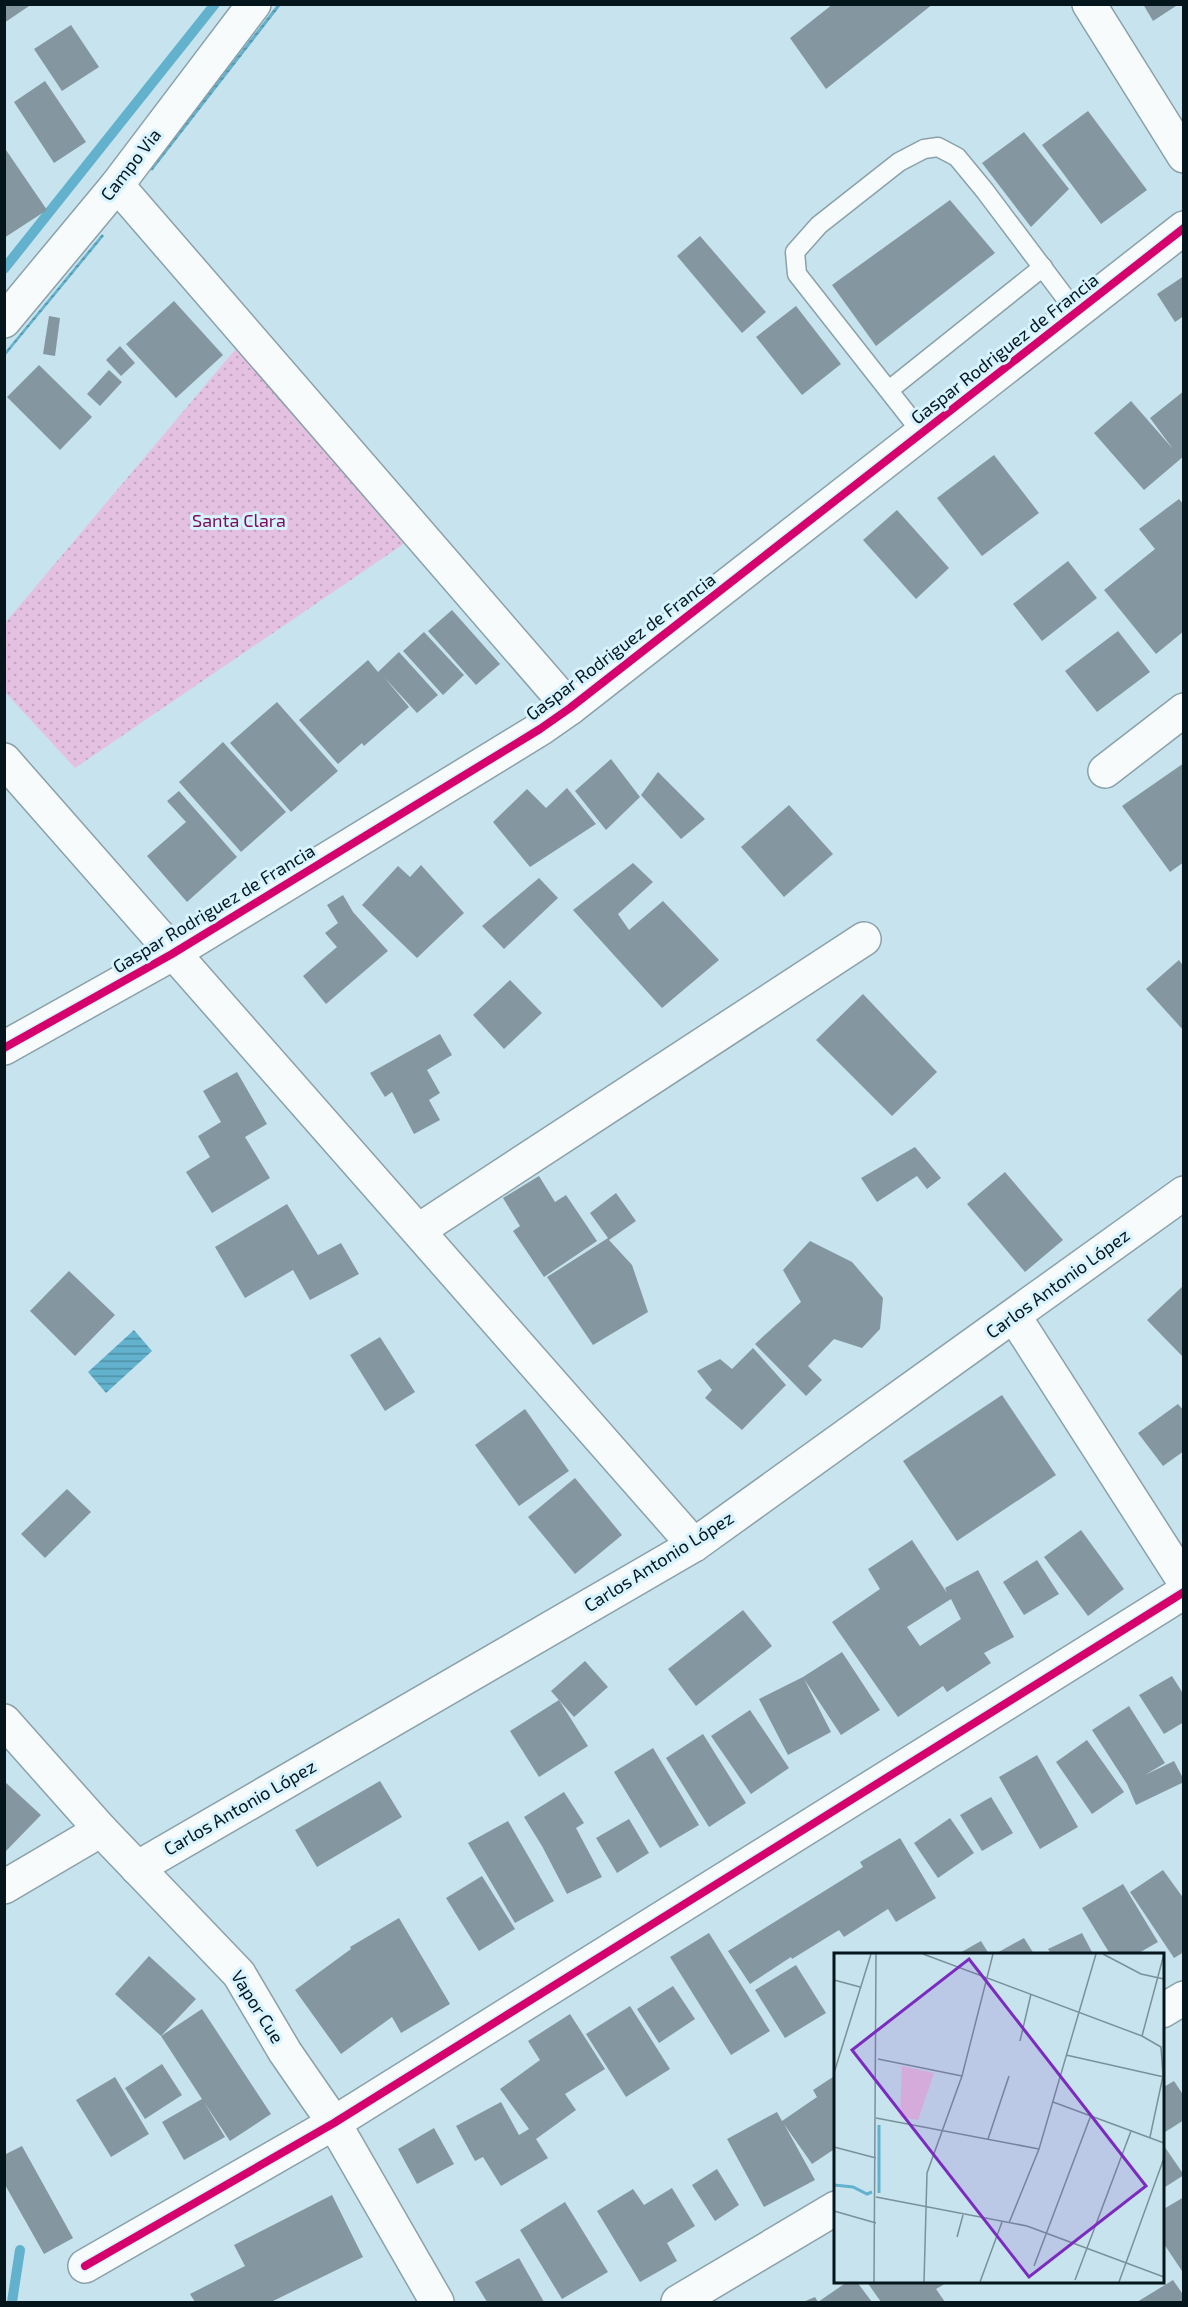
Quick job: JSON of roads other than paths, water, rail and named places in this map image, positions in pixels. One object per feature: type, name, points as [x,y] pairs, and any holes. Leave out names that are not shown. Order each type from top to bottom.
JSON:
[{"type":"street","name":"Campo Via","points":[[4,321],[117,185],[254,4]]},
{"type":"street","points":[[1089,4],[1184,156]]},
{"type":"street","points":[[117,185],[570,708]]},
{"type":"street","name":"Gaspar Rodriguez de Francia","points":[[4,1048],[172,954],[540,729],[570,708],[1184,228]]},
{"type":"street","points":[[1105,771],[1184,710]]},
{"type":"street","points":[[4,760],[172,954],[419,1230],[694,1545]]},
{"type":"street","points":[[419,1230],[864,939]]},
{"type":"street","name":"Carlos Antonio López","points":[[137,1868],[694,1545],[1184,1193]]},
{"type":"street","points":[[1014,1316],[1184,1581]]},
{"type":"street","points":[[85,2266],[334,2123],[1184,1592]]},
{"type":"street","name":"Vapor Cue","points":[[4,1721],[101,1830],[239,1974],[285,2052],[334,2123],[437,2302]]},
{"type":"street","points":[[4,1887],[101,1830]]},
{"type":"street","points":[[1164,2010],[1184,1998]]},
{"type":"street","points":[[678,2302],[834,2209]]},
{"type":"lane","points":[[922,433],[797,274],[795,252],[819,225],[899,162],[924,149],[938,147],[957,157],[1076,312]]},
{"type":"lane","points":[[888,390],[1043,267]]},
{"type":"water","points":[[277,5],[281,5],[152,171],[150,168]]},
{"type":"water","points":[[102,234],[104,236],[5,356],[5,352]]},
{"type":"water","points":[[134,1330],[152,1351],[106,1393],[88,1372]]},
{"type":"waterway","points":[[4,269],[215,4]]},
{"type":"waterway","points":[[12,2302],[20,2250]]},
{"type":"park label","name":"Santa Clara","points":[[239,521]]}]
